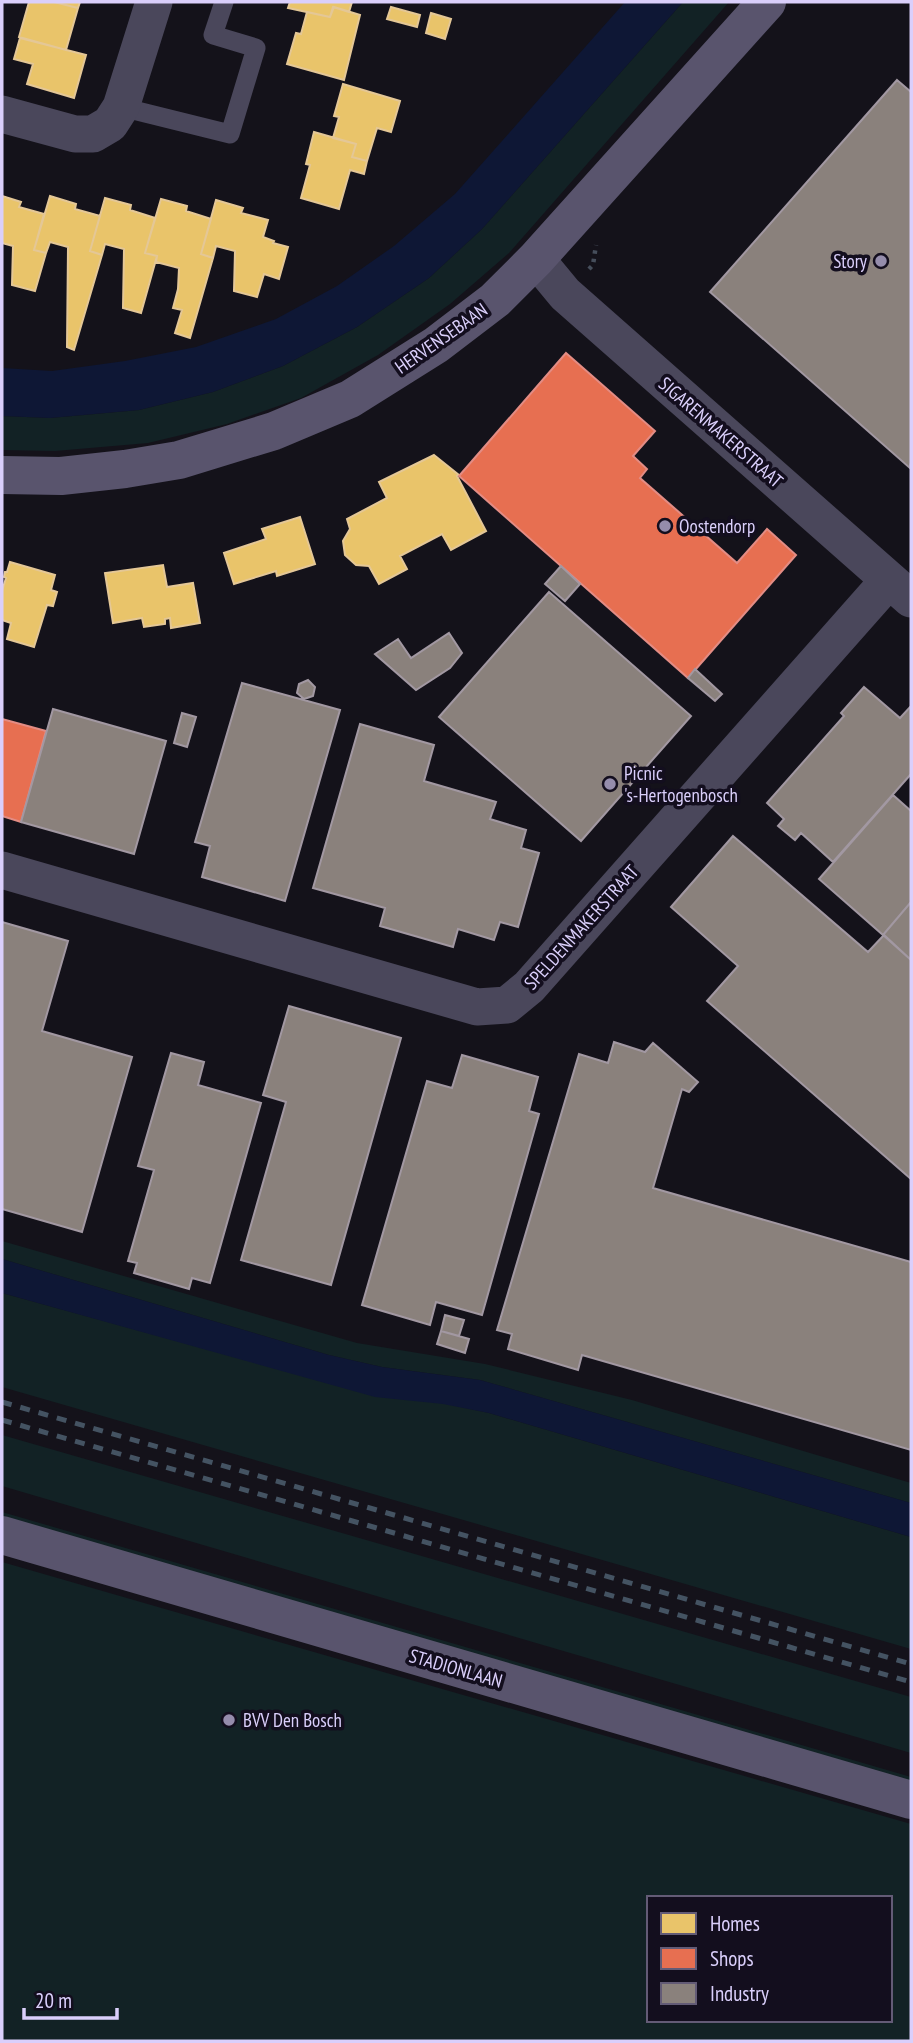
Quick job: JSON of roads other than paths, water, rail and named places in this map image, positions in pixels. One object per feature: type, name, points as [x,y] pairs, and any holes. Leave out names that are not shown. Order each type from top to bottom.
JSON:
[{"type":"main road","name":"HERVENSEBAAN","points":[[2,475],[61,476],[179,460],[274,431],[350,399],[436,345],[495,300],[536,259],[767,2]]},
{"type":"main road","name":"STADIONLAAN","points":[[2,1535],[911,1801]]},
{"type":"street","points":[[2,114],[75,134],[93,134],[110,124],[121,107],[153,2]]},
{"type":"street","name":"SIGARENMAKERSTRAAT","points":[[536,259],[565,294],[900,589]]},
{"type":"street","name":"SPELDENMAKERSTRAAT","points":[[2,870],[477,1007],[507,1005],[529,987],[900,589]]},
{"type":"lane","points":[[121,107],[230,134],[257,48],[213,35],[224,2]]},
{"type":"water","points":[[625,2],[683,2],[482,229],[429,278],[357,327],[283,366],[213,392],[139,410],[50,418],[2,416],[2,368],[52,371],[125,361],[196,347],[276,319],[337,286],[394,246],[455,194]]},
{"type":"water","points":[[2,1259],[329,1355],[382,1367],[480,1380],[911,1503],[911,1537],[489,1413],[443,1404],[375,1397],[2,1293]]},
{"type":"railway","points":[[2,1402],[911,1664]]},
{"type":"railway","points":[[2,1420],[911,1682]]},
{"type":"place","name":"Story","points":[[881,261]]},
{"type":"place","name":"Oostendorp","points":[[665,526]]},
{"type":"place","name":"Picnic 's-Hertogenbosch","points":[[610,784]]},
{"type":"place","name":"BVV Den Bosch","points":[[229,1720]]}]
